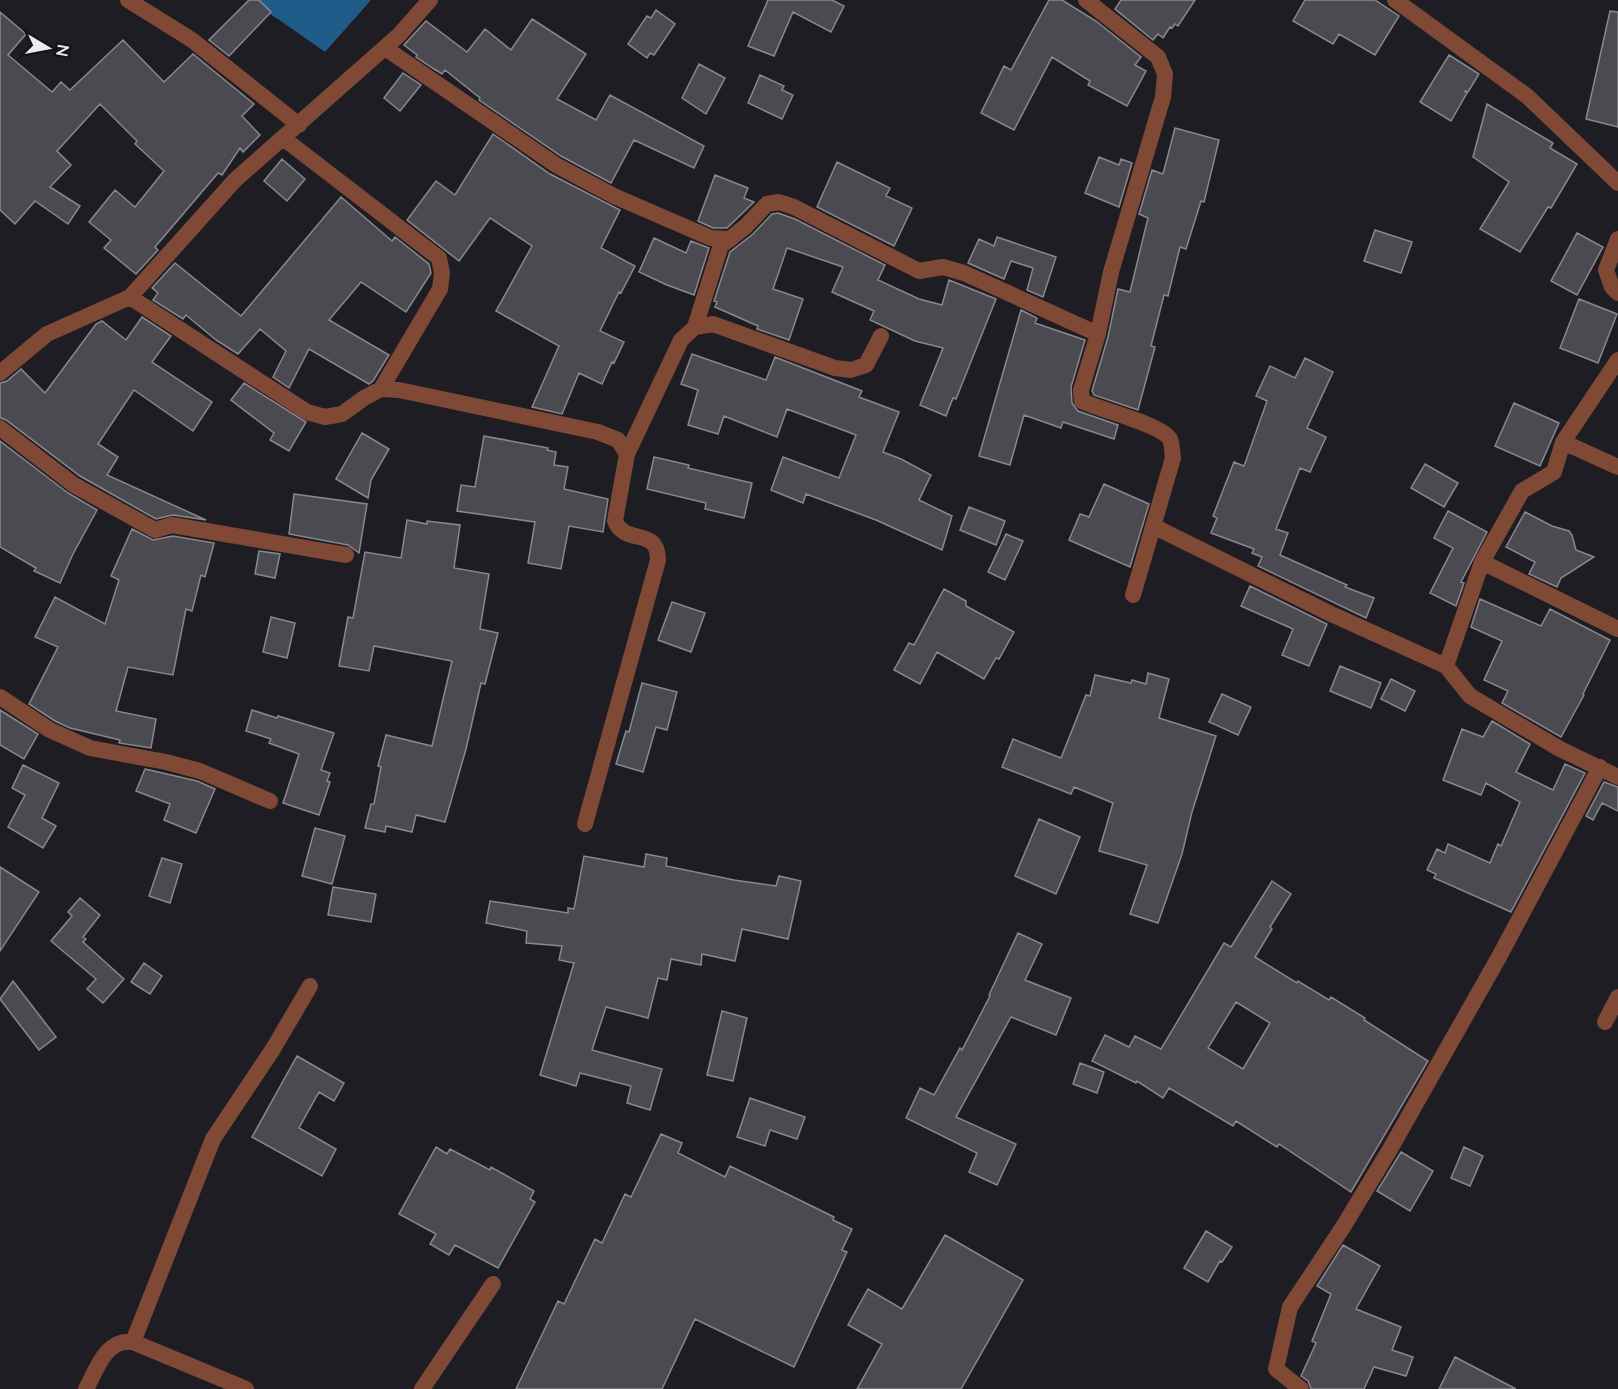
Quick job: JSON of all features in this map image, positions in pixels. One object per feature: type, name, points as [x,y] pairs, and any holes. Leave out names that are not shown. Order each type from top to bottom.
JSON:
[{"type":"street","points":[[128,0],[192,40],[299,125]]},
{"type":"street","points":[[0,373],[47,334],[130,297],[235,180],[385,48],[430,0]]},
{"type":"street","points":[[1395,0],[1527,96],[1618,183]]},
{"type":"street","points":[[1089,1],[1158,57],[1165,74],[1163,97],[1111,272],[1098,334],[1081,390],[1082,401],[1159,429],[1170,439],[1173,458],[1133,595]]},
{"type":"street","points":[[385,48],[556,165],[614,196],[711,238],[730,239]]},
{"type":"street","points":[[284,138],[439,258],[442,273],[440,290],[381,389]]},
{"type":"street","points":[[585,824],[658,560],[658,548],[653,542],[624,532],[618,528],[615,521],[627,454],[681,340],[695,327],[721,245],[746,226],[767,204],[779,202],[794,207],[919,271],[943,267],[964,273],[1098,334]]},
{"type":"street","points":[[1618,239],[1606,270],[1612,287],[1618,293]]},
{"type":"street","points":[[130,297],[307,412],[325,417],[342,414],[381,389],[399,390],[598,432],[618,440],[627,454]]},
{"type":"street","points":[[695,327],[713,324],[835,368],[851,370],[866,365],[881,336]]},
{"type":"street","points":[[1446,666],[1482,562],[1522,491],[1554,472],[1563,442],[1618,360]]},
{"type":"street","points":[[0,428],[74,485],[155,530],[172,525],[346,555]]},
{"type":"street","points":[[1563,442],[1618,466]]},
{"type":"street","points":[[1153,526],[1329,613],[1446,666],[1470,696],[1560,749],[1618,777]]},
{"type":"street","points":[[1482,562],[1618,629]]},
{"type":"street","points":[[0,697],[50,730],[90,748],[166,762],[200,771],[270,801]]},
{"type":"street","points":[[1301,1389],[1276,1369],[1290,1307],[1343,1227],[1406,1121],[1499,957],[1600,767]]},
{"type":"street","points":[[133,1342],[213,1139],[273,1050],[310,986]]},
{"type":"street","points":[[1605,1022],[1618,997]]},
{"type":"street","points":[[422,1389],[493,1284]]},
{"type":"street","points":[[86,1389],[109,1348],[124,1341],[133,1342],[246,1389]]},
{"type":"water","points":[[247,0],[371,0],[325,52]]},
{"type":"building","points":[[249,0],[259,0],[271,12],[229,56],[209,40]]},
{"type":"building","points":[[768,0],[832,0],[844,6],[831,32],[793,12],[774,56],[748,46]]},
{"type":"building","points":[[1049,0],[1062,0],[1096,21],[1141,57],[1135,65],[1146,71],[1127,106],[1088,85],[1090,81],[1052,57],[1014,130],[981,113],[1004,66],[1011,70]]},
{"type":"building","points":[[1121,0],[1195,0],[1178,26],[1175,24],[1172,28],[1170,27],[1163,38],[1158,34],[1153,40],[1115,9]]},
{"type":"building","points":[[1305,0],[1375,0],[1399,16],[1375,55],[1339,34],[1333,44],[1293,21]]},
{"type":"building","points":[[656,10],[675,24],[654,55],[650,53],[647,58],[628,44],[647,16],[651,18]]},
{"type":"building","points":[[1610,11],[1618,12],[1618,127],[1586,119]]},
{"type":"building","points":[[0,12],[26,34],[8,55],[52,92],[61,82],[70,90],[123,40],[164,82],[193,54],[254,104],[242,116],[260,135],[243,152],[240,148],[222,175],[218,173],[155,247],[158,250],[136,274],[104,248],[111,240],[89,222],[115,190],[135,207],[164,171],[135,144],[137,141],[100,104],[57,151],[71,165],[50,187],[80,206],[68,224],[35,201],[15,224],[0,210]]},
{"type":"building","points":[[532,19],[586,54],[557,99],[596,120],[610,95],[704,146],[694,168],[634,140],[611,183],[561,156],[479,100],[480,98],[445,70],[442,74],[416,57],[417,55],[404,45],[426,21],[467,52],[485,29],[511,50]]},
{"type":"building","points":[[1449,55],[1479,74],[1468,92],[1464,91],[1467,93],[1451,121],[1420,102]]},
{"type":"building","points":[[699,64],[725,78],[706,114],[682,98]]},
{"type":"building","points":[[403,73],[421,85],[400,111],[384,98]]},
{"type":"building","points":[[760,75],[784,86],[782,90],[793,95],[782,119],[748,103]]},
{"type":"building","points":[[1487,104],[1553,143],[1550,148],[1577,164],[1551,208],[1548,207],[1520,252],[1480,229],[1509,182],[1473,157]]},
{"type":"building","points":[[1175,128],[1219,140],[1204,202],[1201,201],[1186,249],[1180,247],[1168,296],[1164,295],[1151,346],[1155,347],[1138,410],[1094,395],[1092,391],[1108,337],[1118,289],[1130,292],[1148,218],[1139,214],[1152,170],[1163,174]]},
{"type":"building","points":[[493,134],[550,174],[620,210],[601,248],[635,266],[600,331],[624,342],[614,363],[612,362],[602,384],[579,373],[562,414],[532,407],[559,346],[496,311],[532,246],[490,218],[459,261],[407,220],[436,181],[455,195]]},
{"type":"building","points":[[1099,157],[1119,165],[1121,159],[1132,163],[1119,207],[1085,193]]},
{"type":"building","points":[[282,159],[305,179],[287,201],[264,181]]},
{"type":"building","points":[[837,162],[890,188],[886,196],[912,208],[894,246],[817,207]]},
{"type":"building","points":[[715,175],[748,188],[744,198],[754,202],[727,228],[713,228],[698,221]]},
{"type":"building","points":[[341,197],[392,241],[395,237],[429,264],[431,273],[406,312],[361,282],[329,320],[389,355],[369,384],[309,349],[289,388],[273,377],[286,351],[260,329],[238,354],[216,340],[186,315],[183,319],[153,300],[158,293],[152,288],[175,263],[241,316]]},
{"type":"building","points":[[778,213],[795,219],[885,265],[878,280],[919,299],[942,305],[949,280],[996,299],[956,399],[953,398],[946,416],[920,405],[943,348],[915,341],[870,320],[874,311],[832,292],[843,267],[787,248],[773,289],[803,299],[789,340],[757,329],[758,326],[715,307],[717,302],[714,301],[730,252],[753,234],[772,214]]},
{"type":"building","points":[[1375,230],[1412,242],[1401,273],[1364,261]]},
{"type":"building","points":[[1577,233],[1603,247],[1577,295],[1551,281]]},
{"type":"building","points":[[997,237],[1056,257],[1043,297],[1027,290],[1033,268],[1011,261],[1004,279],[968,263],[979,239],[994,246]]},
{"type":"building","points":[[654,238],[686,253],[691,241],[709,248],[694,295],[639,272]]},
{"type":"building","points":[[1579,299],[1617,314],[1598,363],[1560,348]]},
{"type":"building","points":[[1021,310],[1037,318],[1035,323],[1085,340],[1071,387],[1072,403],[1078,411],[1118,425],[1114,439],[1063,422],[1061,428],[1024,415],[1010,465],[979,456]]},
{"type":"building","points":[[142,317],[171,336],[152,362],[212,402],[193,431],[134,390],[98,444],[118,457],[107,475],[206,520],[173,515],[156,519],[80,476],[6,420],[0,418],[0,383],[7,381],[21,369],[45,393],[96,324],[102,321],[126,340]]},
{"type":"building","points":[[692,354],[766,380],[775,357],[862,391],[859,397],[899,412],[883,452],[931,475],[919,500],[952,516],[942,550],[876,520],[806,494],[803,503],[771,490],[783,457],[839,478],[856,435],[787,409],[777,437],[724,416],[718,434],[688,425],[698,390],[681,384]]},
{"type":"building","points":[[1305,358],[1333,372],[1307,428],[1326,437],[1310,472],[1300,468],[1276,529],[1288,533],[1280,555],[1347,585],[1345,587],[1374,598],[1366,618],[1258,566],[1262,557],[1252,553],[1254,549],[1211,533],[1217,518],[1213,516],[1234,462],[1244,466],[1267,401],[1256,396],[1270,366],[1295,378]]},
{"type":"building","points":[[244,383],[306,422],[289,451],[270,440],[274,433],[231,400]]},
{"type":"building","points":[[1514,403],[1559,423],[1540,466],[1495,446]]},
{"type":"building","points":[[362,433],[389,449],[371,480],[368,498],[336,479]]},
{"type":"building","points":[[484,436],[548,448],[547,450],[556,452],[554,465],[568,467],[564,489],[608,499],[603,532],[569,526],[561,569],[528,563],[535,522],[457,511],[461,485],[475,487]]},
{"type":"building","points":[[0,441],[68,493],[97,510],[60,583],[34,571],[36,568],[0,547]]},
{"type":"building","points":[[654,457],[689,465],[688,468],[752,483],[744,518],[705,509],[706,503],[647,489]]},
{"type":"building","points":[[1425,464],[1458,483],[1444,507],[1411,488]]},
{"type":"building","points":[[1104,484],[1149,504],[1130,567],[1069,540],[1080,514],[1089,517]]},
{"type":"building","points":[[294,494],[367,504],[359,553],[348,545],[289,534]]},
{"type":"building","points":[[969,507],[1005,521],[996,545],[960,530]]},
{"type":"building","points":[[1448,511],[1487,532],[1461,582],[1464,583],[1456,606],[1430,593],[1453,548],[1434,538]]},
{"type":"building","points":[[1525,512],[1552,526],[1569,531],[1576,550],[1594,557],[1561,578],[1557,587],[1529,574],[1535,562],[1506,547]]},
{"type":"building","points":[[407,520],[427,524],[427,521],[460,525],[454,568],[489,574],[480,629],[498,633],[485,684],[481,683],[466,749],[445,822],[416,815],[412,832],[386,826],[385,832],[365,828],[371,804],[374,804],[381,767],[378,766],[386,735],[432,746],[452,661],[374,646],[369,671],[339,666],[348,617],[353,618],[365,552],[401,558]]},
{"type":"building","points":[[132,529],[153,540],[173,536],[214,543],[205,577],[201,575],[192,611],[186,609],[173,675],[128,667],[116,711],[156,719],[151,748],[119,743],[120,740],[70,728],[29,704],[58,647],[35,637],[55,597],[105,624],[119,580],[111,576]]},
{"type":"building","points":[[1006,534],[1023,541],[1005,580],[988,572]]},
{"type":"building","points":[[259,551],[280,554],[275,578],[255,574]]},
{"type":"building","points":[[1250,586],[1327,624],[1309,666],[1282,655],[1293,629],[1241,606]]},
{"type":"building","points":[[944,589],[966,601],[966,606],[1014,632],[999,659],[996,658],[984,679],[937,652],[920,684],[894,670],[909,643],[914,645]]},
{"type":"building","points":[[1480,599],[1541,626],[1550,609],[1610,640],[1561,737],[1502,703],[1508,691],[1484,680],[1502,641],[1471,627]]},
{"type":"building","points":[[672,602],[705,613],[691,652],[658,640]]},
{"type":"building","points":[[271,617],[295,623],[287,658],[263,652]]},
{"type":"building","points":[[1340,666],[1381,683],[1371,708],[1330,691]]},
{"type":"building","points":[[1148,673],[1169,679],[1159,718],[1216,736],[1192,812],[1182,854],[1158,923],[1130,914],[1147,865],[1099,851],[1113,803],[1074,787],[1071,794],[1002,767],[1013,739],[1061,758],[1086,695],[1090,696],[1095,675],[1146,684]]},
{"type":"building","points":[[1391,679],[1415,691],[1405,711],[1381,699]]},
{"type":"building","points":[[642,683],[677,692],[667,730],[656,727],[643,772],[616,764],[626,731],[629,732]]},
{"type":"building","points":[[1222,694],[1251,707],[1238,735],[1209,722]]},
{"type":"building","points":[[0,710],[38,734],[24,759],[0,745]]},
{"type":"building","points":[[252,710],[334,733],[321,770],[330,773],[327,781],[330,782],[319,815],[283,803],[299,754],[269,743],[271,739],[246,731]]},
{"type":"building","points":[[1492,721],[1530,744],[1516,772],[1553,790],[1565,764],[1585,773],[1511,912],[1434,878],[1436,874],[1427,870],[1437,849],[1445,853],[1448,844],[1490,863],[1498,844],[1501,846],[1520,802],[1486,783],[1481,795],[1443,780],[1462,729],[1483,737]]},
{"type":"building","points":[[23,765],[59,783],[42,818],[56,826],[43,848],[8,827],[25,795],[12,788]]},
{"type":"building","points":[[145,769],[197,781],[215,789],[196,833],[164,820],[170,804],[136,791]]},
{"type":"building","points":[[1604,782],[1618,787],[1618,811],[1602,803],[1593,820],[1586,816]]},
{"type":"building","points":[[1039,819],[1080,837],[1056,894],[1015,876]]},
{"type":"building","points":[[315,828],[345,836],[332,884],[302,876]]},
{"type":"building","points":[[646,854],[667,858],[666,866],[734,880],[776,886],[779,876],[801,881],[788,939],[742,929],[735,961],[702,954],[701,965],[671,959],[667,980],[658,978],[648,1018],[606,1007],[592,1050],[662,1069],[650,1110],[627,1103],[631,1086],[580,1073],[576,1086],[540,1075],[574,963],[559,960],[562,946],[526,943],[527,931],[486,923],[490,901],[568,913],[568,908],[574,909],[584,856],[644,867]]},
{"type":"building","points":[[162,858],[182,864],[170,903],[149,896]]},
{"type":"building","points":[[0,867],[39,892],[0,951]]},
{"type":"building","points":[[1272,881],[1291,894],[1270,927],[1272,929],[1255,957],[1329,1000],[1331,997],[1428,1061],[1351,1192],[1279,1144],[1277,1147],[1236,1121],[1233,1126],[1169,1088],[1163,1098],[1137,1081],[1136,1083],[1092,1061],[1105,1035],[1129,1047],[1135,1036],[1161,1049],[1224,943],[1231,947]],"holes":[[[1236,1002],[1270,1023],[1243,1069],[1208,1048]]]},
{"type":"building","points":[[333,887],[376,894],[371,922],[328,915]]},
{"type":"building","points":[[80,898],[100,915],[83,937],[86,939],[83,942],[124,979],[103,1003],[87,989],[96,979],[51,941],[72,916],[68,912]]},
{"type":"building","points":[[1018,933],[1042,944],[1025,980],[1071,998],[1056,1035],[1011,1017],[956,1117],[1016,1144],[997,1185],[969,1172],[977,1153],[906,1118],[920,1088],[934,1095],[960,1048],[962,1050],[990,996]]},
{"type":"building","points":[[144,963],[162,976],[150,994],[131,982]]},
{"type":"building","points":[[13,981],[56,1037],[39,1050],[0,999]]},
{"type":"building","points":[[722,1011],[747,1018],[733,1081],[707,1075]]},
{"type":"building","points":[[297,1056],[344,1083],[334,1101],[319,1092],[299,1128],[336,1149],[322,1176],[252,1137]]},
{"type":"building","points":[[1080,1063],[1104,1072],[1097,1093],[1073,1084]]},
{"type":"building","points":[[750,1098],[805,1117],[797,1139],[770,1130],[765,1146],[737,1137]]},
{"type":"building","points":[[661,1134],[682,1143],[678,1153],[725,1177],[730,1166],[834,1217],[833,1220],[852,1229],[842,1250],[847,1252],[794,1367],[695,1319],[662,1389],[516,1389],[558,1301],[564,1304],[595,1239],[602,1243],[625,1194],[631,1197]]},
{"type":"building","points":[[436,1147],[447,1154],[450,1149],[490,1170],[491,1167],[534,1191],[530,1199],[535,1202],[498,1268],[455,1245],[449,1255],[430,1244],[436,1234],[399,1214]]},
{"type":"building","points":[[1464,1147],[1483,1156],[1470,1186],[1451,1178]]},
{"type":"building","points":[[1401,1152],[1433,1171],[1410,1211],[1377,1191]]},
{"type":"building","points":[[1206,1231],[1232,1247],[1222,1262],[1220,1261],[1208,1282],[1184,1268]]},
{"type":"building","points":[[945,1235],[1023,1280],[961,1389],[857,1389],[882,1344],[848,1325],[868,1289],[902,1309]]},
{"type":"building","points":[[1343,1245],[1380,1266],[1356,1309],[1401,1327],[1392,1350],[1413,1357],[1406,1376],[1374,1367],[1364,1389],[1311,1389],[1308,1381],[1301,1376],[1316,1343],[1312,1341],[1331,1294],[1317,1286]]},
{"type":"building","points":[[1455,1357],[1516,1389],[1439,1389]]}]
